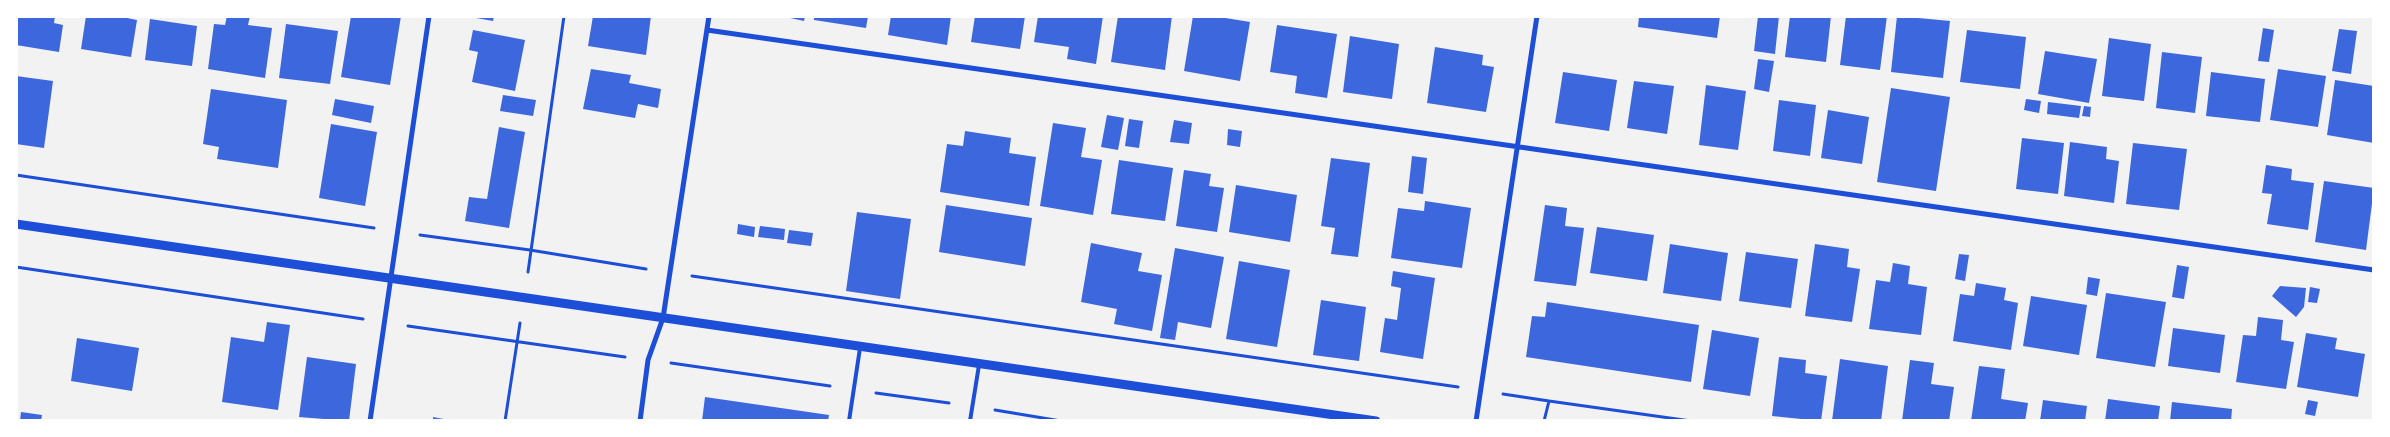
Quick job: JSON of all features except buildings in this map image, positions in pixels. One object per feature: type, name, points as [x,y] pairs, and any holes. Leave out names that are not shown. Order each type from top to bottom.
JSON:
[{"type":"street","points":[[370,421],[429,16]]},
{"type":"street","points":[[640,421],[648,360],[663,318],[709,16]]},
{"type":"street","points":[[1476,421],[1537,16]]},
{"type":"street","points":[[707,30],[2374,270]]},
{"type":"street","points":[[16,224],[524,297],[860,348],[1376,421]]},
{"type":"lane","points":[[849,421],[860,348]]},
{"type":"lane","points":[[970,421],[978,364]]},
{"type":"path","points":[[505,421],[564,16]]},
{"type":"path","points":[[16,175],[530,250],[670,273],[1691,421]]},
{"type":"path","points":[[16,267],[972,406],[1061,421]]},
{"type":"path","points":[[1544,421],[1549,401]]}]
